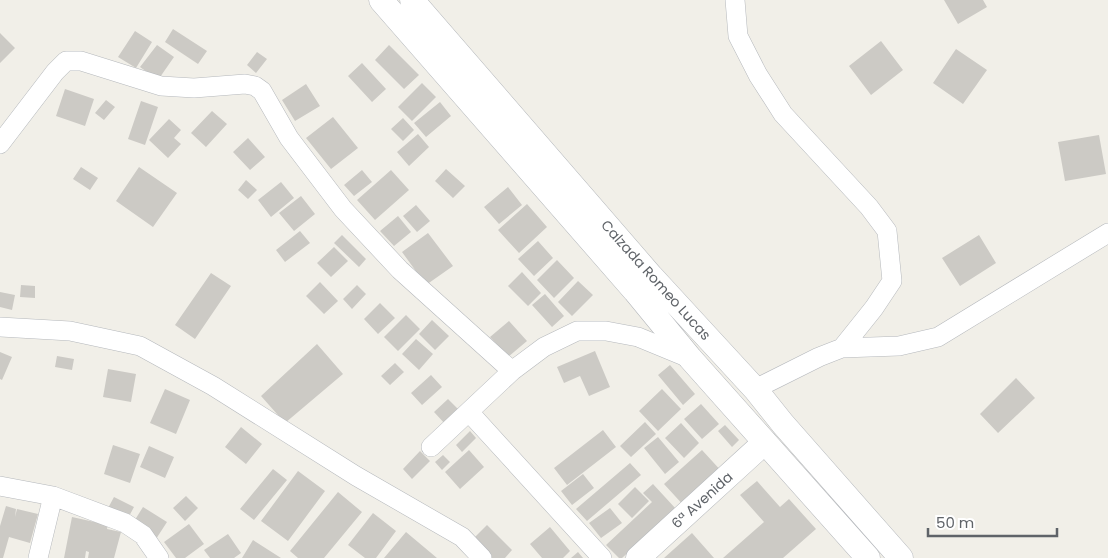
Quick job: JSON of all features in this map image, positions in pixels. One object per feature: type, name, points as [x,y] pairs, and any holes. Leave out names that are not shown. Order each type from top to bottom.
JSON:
[{"type":"street","name":"Calzada Romeo Lucas","points":[[381,0],[635,291],[690,358],[868,558]]},
{"type":"street","name":"Calzada Romeo Lucas","points":[[412,0],[651,276],[755,389],[783,424],[901,558]]},
{"type":"street","points":[[735,0],[738,36],[758,75],[783,114],[869,207],[887,231],[892,281],[874,308],[842,348]]},
{"type":"street","points":[[0,144],[55,72],[66,61],[82,61],[160,86],[194,88],[245,84],[255,86],[262,91],[289,138],[343,208],[400,270],[512,371]]},
{"type":"street","points":[[755,389],[819,357],[842,348],[899,346],[938,337],[1108,233]]},
{"type":"street","points":[[0,327],[70,331],[140,346],[213,386],[348,471],[462,537],[482,558]]},
{"type":"street","points":[[431,447],[512,371],[544,347],[577,331],[606,330],[638,337],[690,358]]},
{"type":"street","points":[[469,412],[602,558]]},
{"type":"street","name":"6ª Avenida","points":[[638,558],[765,442]]},
{"type":"street","points":[[0,486],[54,496],[125,523],[143,535],[158,558]]},
{"type":"street","points":[[38,558],[54,496]]},
{"type":"building","points":[[944,0],[983,0],[987,7],[958,24]]},
{"type":"building","points":[[173,29],[207,51],[198,64],[165,42]]},
{"type":"building","points":[[135,31],[152,42],[136,68],[118,57]]},
{"type":"building","points":[[0,33],[15,48],[0,63]]},
{"type":"building","points":[[881,41],[903,70],[871,95],[849,66]]},
{"type":"building","points":[[157,45],[174,57],[158,80],[140,67]]},
{"type":"building","points":[[389,45],[419,75],[404,89],[375,60]]},
{"type":"building","points":[[956,49],[987,70],[963,104],[933,83]]},
{"type":"building","points":[[257,52],[267,59],[256,73],[247,65]]},
{"type":"building","points":[[362,63],[386,89],[372,102],[348,76]]},
{"type":"building","points":[[422,83],[436,97],[412,121],[398,107]]},
{"type":"building","points":[[306,84],[320,106],[295,121],[282,100]]},
{"type":"building","points":[[65,89],[94,99],[85,126],[56,116]]},
{"type":"building","points":[[106,100],[115,107],[104,120],[95,113]]},
{"type":"building","points":[[141,101],[158,107],[145,145],[128,139]]},
{"type":"building","points":[[440,102],[451,116],[426,137],[414,123]]},
{"type":"building","points":[[212,111],[227,124],[206,147],[191,133]]},
{"type":"building","points":[[333,117],[358,148],[331,169],[306,138]]},
{"type":"building","points":[[403,118],[414,130],[403,141],[391,129]]},
{"type":"building","points":[[169,119],[181,130],[174,138],[181,144],[168,158],[149,140]]},
{"type":"building","points":[[418,134],[429,147],[409,166],[397,152]]},
{"type":"building","points":[[1099,135],[1106,174],[1065,181],[1058,142]]},
{"type":"building","points":[[248,138],[265,157],[250,170],[233,152]]},
{"type":"building","points":[[81,167],[98,178],[90,190],[73,179]]},
{"type":"building","points":[[139,167],[177,193],[153,227],[116,201]]},
{"type":"building","points":[[446,169],[465,186],[453,198],[435,181]]},
{"type":"building","points":[[362,170],[372,182],[354,196],[344,185]]},
{"type":"building","points":[[391,170],[409,190],[375,220],[357,200]]},
{"type":"building","points":[[246,180],[257,190],[248,199],[238,190]]},
{"type":"building","points":[[281,182],[294,198],[271,217],[258,200]]},
{"type":"building","points":[[508,187],[522,205],[499,224],[484,207]]},
{"type":"building","points":[[301,196],[315,214],[294,231],[279,213]]},
{"type":"building","points":[[527,204],[547,227],[519,253],[498,230]]},
{"type":"building","points":[[416,205],[430,221],[417,232],[403,216]]},
{"type":"building","points":[[398,216],[411,232],[394,246],[380,231]]},
{"type":"building","points":[[300,231],[310,243],[285,262],[276,250]]},
{"type":"building","points":[[428,233],[453,266],[426,285],[402,252]]},
{"type":"building","points":[[342,235],[366,259],[359,267],[334,243]]},
{"type":"building","points":[[979,235],[996,263],[960,286],[942,258]]},
{"type":"building","points":[[538,241],[553,258],[534,276],[518,259]]},
{"type":"building","points":[[334,247],[348,261],[331,277],[317,263]]},
{"type":"building","points":[[557,260],[574,278],[554,298],[537,280]]},
{"type":"building","points":[[522,272],[541,293],[528,306],[508,286]]},
{"type":"building","points":[[211,273],[231,286],[195,339],[175,325]]},
{"type":"building","points":[[578,281],[593,295],[572,316],[558,302]]},
{"type":"building","points":[[320,282],[338,301],[324,314],[306,296]]},
{"type":"building","points":[[21,285],[35,286],[35,298],[20,297]]},
{"type":"building","points":[[357,285],[366,294],[352,309],[343,299]]},
{"type":"building","points":[[0,292],[15,295],[12,310],[0,307]]},
{"type":"building","points":[[545,294],[564,316],[552,327],[532,305]]},
{"type":"building","points":[[380,303],[395,318],[378,334],[364,319]]},
{"type":"building","points":[[406,315],[420,329],[398,351],[384,337]]},
{"type":"building","points":[[432,320],[449,336],[435,350],[419,334]]},
{"type":"building","points":[[509,321],[527,341],[508,357],[490,337]]},
{"type":"building","points":[[416,339],[433,354],[419,370],[402,354]]},
{"type":"building","points":[[317,344],[343,374],[285,423],[261,396]]},
{"type":"building","points":[[595,351],[610,387],[589,396],[580,376],[564,383],[557,367]]},
{"type":"building","points":[[0,352],[12,357],[2,380],[0,379]]},
{"type":"building","points":[[57,356],[74,359],[72,370],[55,367]]},
{"type":"building","points":[[395,363],[404,372],[390,385],[381,376]]},
{"type":"building","points":[[670,365],[695,394],[683,405],[658,375]]},
{"type":"building","points":[[108,369],[136,374],[131,402],[103,397]]},
{"type":"building","points":[[431,375],[442,387],[422,405],[411,393]]},
{"type":"building","points":[[1016,378],[1035,398],[998,433],[980,414]]},
{"type":"building","points":[[165,389],[190,400],[176,434],[150,423]]},
{"type":"building","points":[[662,389],[681,409],[658,431],[639,411]]},
{"type":"building","points":[[448,399],[461,412],[446,425],[434,412]]},
{"type":"building","points":[[701,404],[719,424],[702,439],[684,419]]},
{"type":"building","points":[[645,422],[656,434],[631,457],[620,446]]},
{"type":"building","points":[[681,423],[699,443],[684,458],[665,438]]},
{"type":"building","points":[[725,425],[739,440],[732,447],[718,431]]},
{"type":"building","points":[[241,427],[262,444],[246,464],[225,447]]},
{"type":"building","points":[[603,430],[616,447],[567,485],[554,468]]},
{"type":"building","points":[[470,431],[476,438],[462,452],[456,445]]},
{"type":"building","points":[[658,437],[679,462],[665,474],[644,448]]},
{"type":"building","points":[[113,445],[140,454],[130,483],[104,474]]},
{"type":"building","points":[[149,446],[174,457],[165,478],[140,467]]},
{"type":"building","points":[[469,450],[484,467],[460,489],[445,472]]},
{"type":"building","points":[[702,450],[724,474],[686,508],[664,484]]},
{"type":"building","points":[[420,451],[430,461],[412,479],[403,469]]},
{"type":"building","points":[[443,455],[450,462],[442,470],[435,462]]},
{"type":"building","points":[[630,463],[641,475],[587,521],[576,509]]},
{"type":"building","points":[[273,469],[287,480],[254,520],[240,509]]},
{"type":"building","points":[[298,471],[325,491],[288,541],[261,521]]},
{"type":"building","points":[[583,474],[594,488],[572,505],[561,491]]},
{"type":"building","points":[[757,481],[780,507],[789,499],[816,529],[783,558],[723,558],[764,522],[740,495]]},
{"type":"building","points":[[653,484],[676,509],[622,558],[619,558],[606,545],[652,502],[643,493]]},
{"type":"building","points":[[635,487],[649,501],[632,518],[618,504]]},
{"type":"building","points":[[338,492],[362,512],[324,558],[298,558],[290,551]]},
{"type":"building","points":[[186,496],[198,508],[185,521],[173,508]]},
{"type":"building","points":[[114,497],[134,507],[127,520],[107,510]]},
{"type":"building","points":[[6,506],[16,509],[15,517],[17,509],[38,514],[30,543],[9,537],[3,558],[0,558],[0,526]]},
{"type":"building","points":[[143,507],[167,522],[156,539],[133,523]]},
{"type":"building","points":[[610,508],[622,523],[601,538],[589,523]]},
{"type":"building","points":[[373,513],[396,531],[376,558],[365,558],[348,545]]},
{"type":"building","points":[[72,517],[108,525],[107,529],[121,532],[114,558],[88,558],[89,552],[86,551],[85,558],[64,558]]},
{"type":"building","points":[[189,524],[204,544],[185,558],[176,558],[164,542]]},
{"type":"building","points":[[487,525],[512,550],[505,558],[488,558],[471,541]]},
{"type":"building","points":[[550,527],[570,551],[563,558],[542,558],[530,544]]},
{"type":"building","points":[[406,532],[437,558],[384,558]]},
{"type":"building","points":[[692,533],[714,558],[664,558]]},
{"type":"building","points":[[228,534],[241,553],[234,558],[210,558],[204,550]]},
{"type":"building","points":[[253,540],[281,558],[242,558]]},
{"type":"building","points":[[578,552],[583,558],[571,558]]}]
